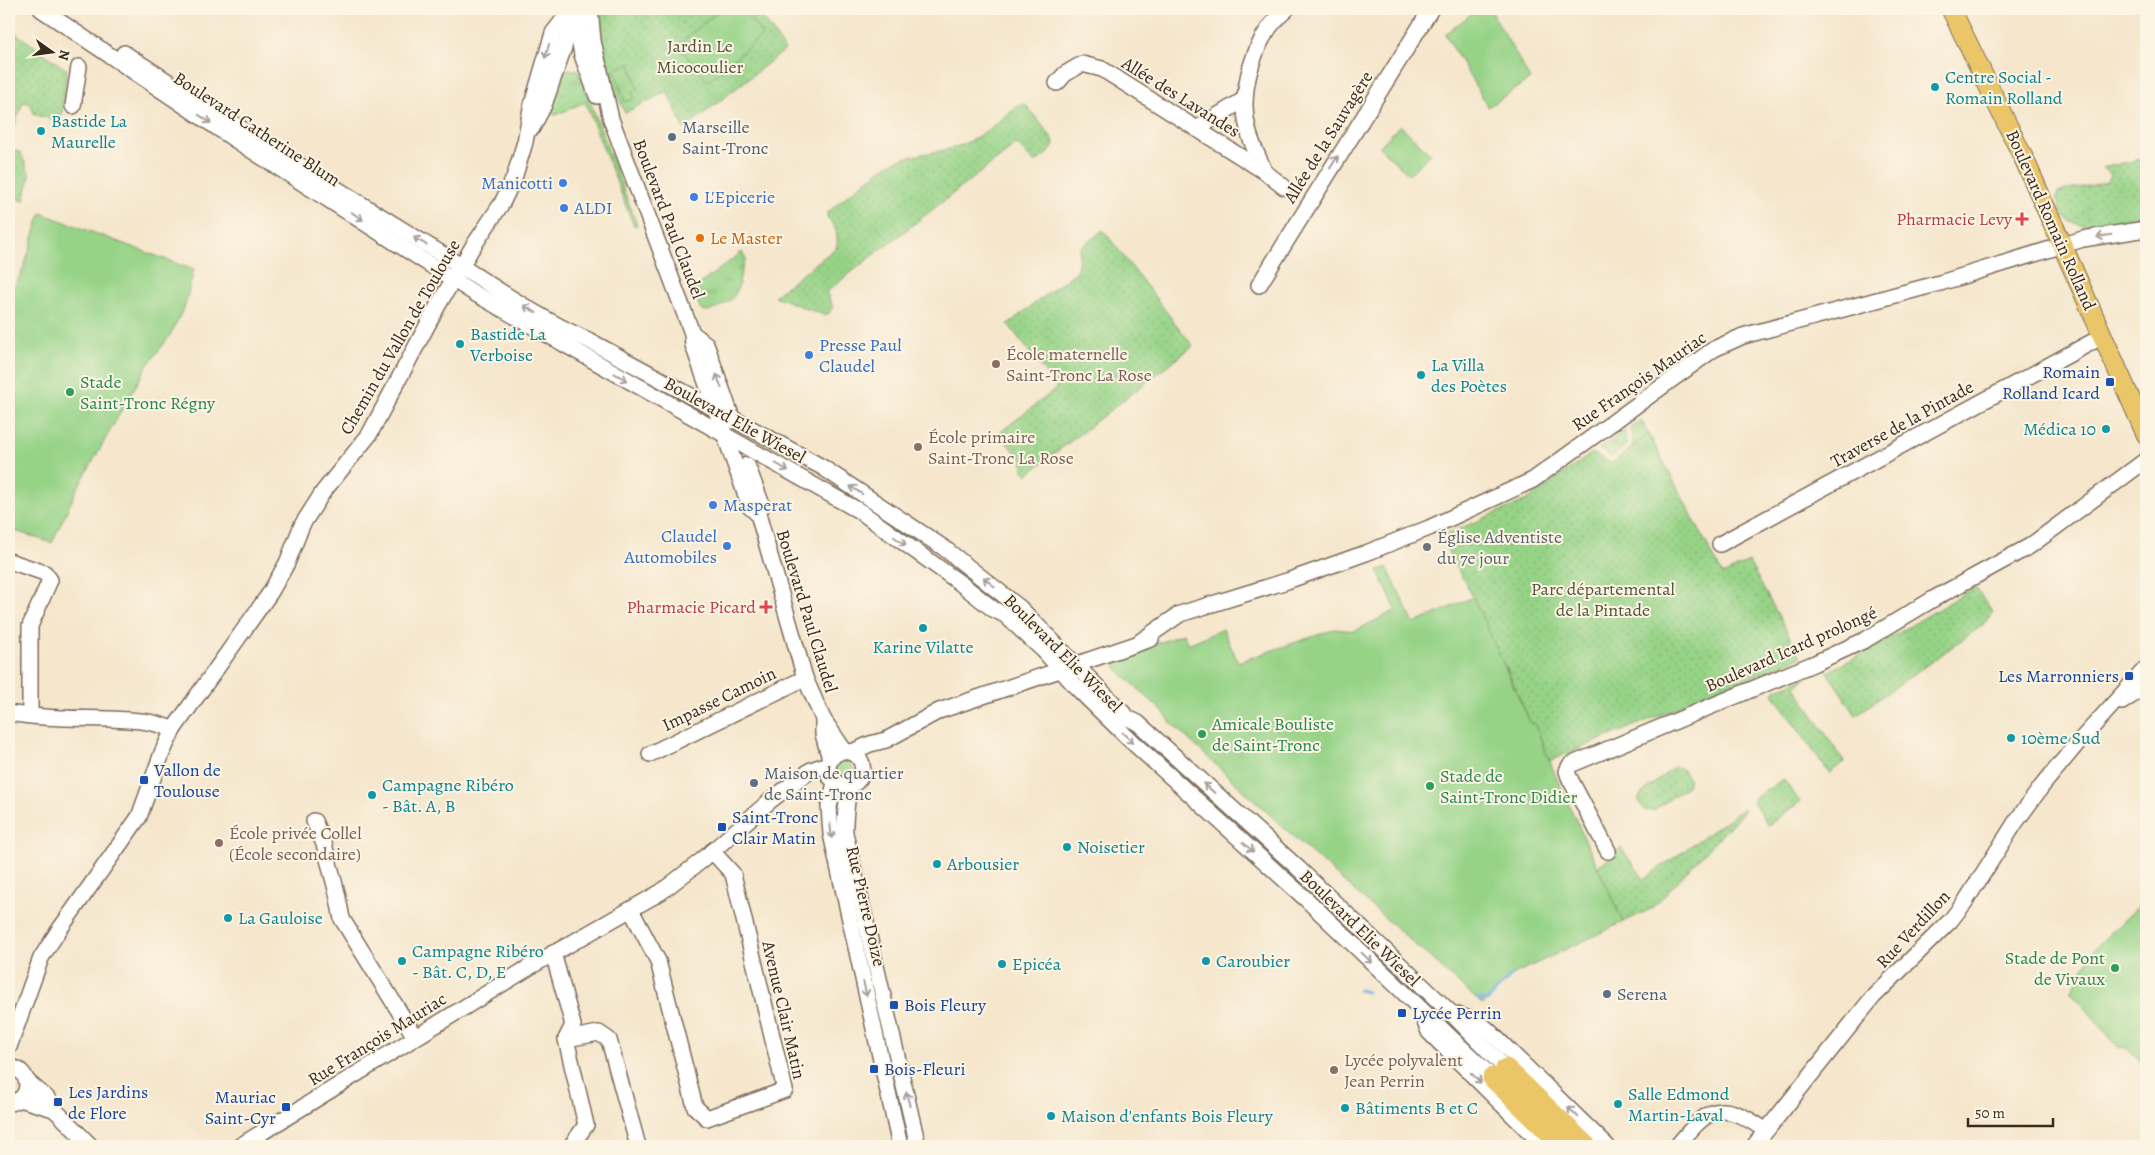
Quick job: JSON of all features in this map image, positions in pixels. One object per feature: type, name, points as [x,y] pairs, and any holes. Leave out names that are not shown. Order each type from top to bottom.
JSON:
[{"type":"highway","name":"Boulevard Elie Wiesel","points":[[1499,1074],[1565,1146]]},
{"type":"highway","name":"Boulevard Elie Wiesel","points":[[1499,1074],[1586,1146]]},
{"type":"main road","name":"Boulevard Romain Rolland","points":[[1951,9],[2026,161],[2146,434]]},
{"type":"street","name":"Boulevard Catherine Blum","points":[[40,9],[237,141],[457,273]]},
{"type":"street","name":"Boulevard Catherine Blum","points":[[58,9],[457,273]]},
{"type":"street","points":[[1265,172],[1248,128],[1246,99],[1249,74],[1262,37],[1286,9]]},
{"type":"street","name":"Allée de la Sauvagère","points":[[1259,285],[1303,200],[1430,9]]},
{"type":"street","name":"Chemin du Vallon de Toulouse","points":[[19,1072],[11,1041],[41,958],[139,817],[162,753],[173,730],[270,593],[286,563],[302,525],[323,492],[369,435],[457,273],[508,193],[525,142],[531,108],[552,33],[564,19],[574,12],[590,11]]},
{"type":"street","name":"Boulevard Paul Claudel","points":[[590,11],[593,41],[611,119],[692,333],[693,345],[715,409],[733,440]]},
{"type":"street","name":"Boulevard Paul Claudel","points":[[574,12],[582,55],[596,93],[611,119]]},
{"type":"street","name":"Allée des Lavandes","points":[[1057,83],[1065,74],[1082,64],[1102,69],[1265,172],[1284,187]]},
{"type":"street","points":[[73,106],[80,67]]},
{"type":"street","points":[[1196,129],[1246,99]]},
{"type":"street","name":"Rue François Mauriac","points":[[240,1146],[264,1140],[415,1037],[553,953],[661,892],[771,800],[810,770],[829,762],[834,754],[886,740],[939,712],[1141,641],[1161,636],[1175,627],[1212,612],[1274,591],[1287,581],[1429,528],[1533,480],[1714,349],[1743,336],[1940,283],[2088,238],[2146,229]]},
{"type":"street","name":"Boulevard Elie Wiesel","points":[[457,273],[597,345],[822,467],[944,548],[1020,608],[1128,718],[1138,723],[1298,868],[1450,1012],[1499,1074]]},
{"type":"street","name":"Boulevard Elie Wiesel","points":[[457,273],[527,324],[861,512],[993,609],[1006,615],[1129,740],[1306,899],[1418,1006],[1499,1074]]},
{"type":"street","name":"Boulevard Paul Claudel","points":[[692,333],[706,344],[732,418],[733,440],[750,507],[758,514],[805,678],[823,719],[848,751]]},
{"type":"street","name":"Traverse de la Pintade","points":[[1720,544],[2103,336]]},
{"type":"street","name":"Boulevard Icard prolongé","points":[[1608,851],[1569,777],[1567,771],[1570,765],[1865,640],[1935,598],[2030,546],[2146,460]]},
{"type":"street","points":[[9,561],[45,573],[50,580],[30,626],[30,716]]},
{"type":"street","name":"Rue Verdillon","points":[[1754,1146],[1873,997],[1950,921],[1965,902],[2015,823],[2042,786],[2076,745],[2146,668]]},
{"type":"street","name":"Impasse Camoin","points":[[650,754],[805,678]]},
{"type":"street","name":"Rue Verdillon","points":[[2110,709],[2146,686]]},
{"type":"street","points":[[9,713],[30,716],[141,721],[161,725],[173,730]]},
{"type":"street","name":"Boulevard Paul Claudel","points":[[823,719],[823,734],[829,762]]},
{"type":"street","name":"Rue François Mauriac","points":[[838,783],[860,779],[863,765],[886,740]]},
{"type":"street","points":[[848,751],[857,755],[863,765]]},
{"type":"street","points":[[829,762],[828,770],[838,783]]},
{"type":"street","points":[[803,777],[838,783]]},
{"type":"street","name":"Rue Pierre Doize","points":[[898,1144],[831,834],[829,807],[838,783],[848,795],[844,810],[845,833],[918,1146]]},
{"type":"street","points":[[314,821],[324,844],[338,893],[342,919],[415,1037]]},
{"type":"street","name":"Avenue Clair Matin","points":[[631,910],[658,961],[695,1107],[707,1118],[785,1090],[733,874],[712,851]]},
{"type":"street","points":[[553,953],[573,1025],[566,1038],[586,1125],[571,1146]]},
{"type":"street","points":[[1418,1006],[1429,1032],[1544,1146]]},
{"type":"street","points":[[1450,1012],[1476,1021],[1486,1029],[1608,1146]]},
{"type":"street","points":[[876,1036],[892,1031]]},
{"type":"street","points":[[566,1038],[599,1033],[609,1040],[638,1146]]},
{"type":"street","points":[[15,1101],[27,1091],[19,1072]]},
{"type":"street","points":[[19,1072],[47,1098],[54,1109],[91,1146]]},
{"type":"street","points":[[15,1101],[54,1109]]},
{"type":"street","points":[[1677,1146],[1701,1118],[1719,1111],[1742,1116],[1765,1130]]},
{"type":"green space","name":"Jardin Le Micocoulier","points":[[601,9],[757,9],[785,50],[684,129],[667,91],[625,113],[610,79],[603,46]]},
{"type":"green space","points":[[721,9],[742,9],[763,35],[708,81],[678,45]]},
{"type":"green space","points":[[1478,9],[1490,9],[1530,79],[1488,107],[1445,34]]},
{"type":"green space","points":[[9,28],[67,70],[61,121],[35,115],[30,104],[23,102],[9,141]]},
{"type":"green space","points":[[630,64],[638,90],[632,92],[634,98],[625,102],[614,69]]},
{"type":"green space","points":[[563,69],[578,70],[637,225],[634,226],[585,102],[556,115],[548,113]]},
{"type":"green space","points":[[1019,104],[1026,105],[1053,139],[1054,145],[1051,150],[1035,163],[1017,144],[826,292],[833,307],[828,314],[821,314],[774,296],[837,247],[836,230],[827,217],[827,213],[866,181],[897,161],[911,156],[949,149],[969,142],[987,131]]},
{"type":"green space","points":[[1400,125],[1430,154],[1409,175],[1379,147]]},
{"type":"green space","points":[[9,148],[21,153],[30,176],[24,201],[9,196]]},
{"type":"green space","points":[[2146,158],[2146,215],[2093,224],[2073,223],[2064,217],[2056,198],[2058,192],[2107,182],[2111,175],[2102,168]]},
{"type":"green space","name":"Stade Saint-Tronc Régny","points":[[41,213],[194,270],[185,305],[169,337],[147,366],[77,489],[52,543],[9,529],[9,298],[24,267]]},
{"type":"green space","points":[[1103,230],[1193,346],[1027,475],[1023,471],[1023,460],[998,434],[1057,388],[1008,324],[1077,271],[1080,248]]},
{"type":"green space","points":[[742,252],[746,259],[736,294],[732,299],[714,309],[701,310],[692,290]]},
{"type":"green space","points":[[1641,420],[1649,434],[1633,446],[1631,426]]},
{"type":"green space","points":[[1625,430],[1626,445],[1612,457],[1599,449]]},
{"type":"green space","name":"Parc départemental de la Pintade","points":[[1649,434],[1723,575],[1749,562],[1801,657],[1549,761],[1534,724],[1531,724],[1506,667],[1502,664],[1473,597],[1440,537],[1527,500],[1592,453],[1612,463]]},
{"type":"green space","name":"Stade de Saint-Tronc Didier","points":[[1387,567],[1414,624],[1473,597],[1531,724],[1534,723],[1557,779],[1623,922],[1510,976],[1483,1005],[1296,839],[1172,724],[1163,712],[1117,669],[1113,660],[1183,634],[1188,644],[1223,629],[1238,662],[1335,629],[1355,631],[1396,610],[1378,571]]},
{"type":"green space","points":[[1975,587],[1993,612],[1983,625],[1856,715],[1827,672],[1870,650]]},
{"type":"green space","points":[[1808,677],[1795,687],[1844,762],[1829,773],[1773,694],[1775,690]]},
{"type":"green space","points":[[844,760],[850,763],[853,769],[850,775],[844,778],[838,775],[835,769],[838,763]]},
{"type":"green space","points":[[1674,767],[1681,768],[1689,779],[1687,786],[1655,810],[1646,811],[1638,801],[1641,794]]},
{"type":"green space","points":[[1783,779],[1800,802],[1768,825],[1752,800]]},
{"type":"green space","points":[[1744,808],[1745,810],[1651,909],[1623,922],[1597,867],[1621,848],[1644,879]]},
{"type":"green space","name":"Stade de Pont de Vivaux","points":[[2146,899],[2146,1067],[2126,1048],[2118,1047],[2071,991],[2094,949]]},
{"type":"waterway","points":[[1478,999],[1487,1001],[1512,975]]},
{"type":"waterway","points":[[1359,990],[1367,992]]},
{"type":"tunnel","points":[[1284,187],[1297,196]]},
{"type":"place","name":"Centre Social - Romain Rolland","points":[[1935,87]]},
{"type":"place","name":"Bastide La Maurelle","points":[[41,131]]},
{"type":"place","name":"Marseille Saint-Tronc","points":[[672,137]]},
{"type":"place","name":"Manicotti","points":[[563,183]]},
{"type":"place","name":"L'Epicerie","points":[[694,197]]},
{"type":"place","name":"ALDI","points":[[564,208]]},
{"type":"place","name":"Pharmacie Levy","points":[[2022,219]]},
{"type":"place","name":"Le Master","points":[[700,238]]},
{"type":"place","name":"Bastide La Verboise","points":[[460,344]]},
{"type":"place","name":"Presse Paul Claudel","points":[[809,355]]},
{"type":"place","name":"École maternelle Saint-Tronc La Rose","points":[[996,364]]},
{"type":"place","name":"La Villa des Poètes","points":[[1421,375]]},
{"type":"place","name":"Romain Rolland Icard","points":[[2110,382]]},
{"type":"place","name":"Stade Saint-Tronc Régny","points":[[70,392]]},
{"type":"place","name":"Médica 10","points":[[2106,429]]},
{"type":"place","name":"École primaire Saint-Tronc La Rose","points":[[918,447]]},
{"type":"place","name":"Masperat","points":[[713,505]]},
{"type":"place","name":"Claudel Automobiles","points":[[727,546]]},
{"type":"place","name":"Église Adventiste du 7e jour","points":[[1427,547]]},
{"type":"place","name":"Pharmacie Picard","points":[[766,607]]},
{"type":"place","name":"Karine Vilatte","points":[[923,628]]},
{"type":"place","name":"Les Marronniers","points":[[2129,676]]},
{"type":"place","name":"Amicale Bouliste de Saint-Tronc","points":[[1202,734]]},
{"type":"place","name":"10ème Sud","points":[[2011,738]]},
{"type":"place","name":"Vallon de Toulouse","points":[[144,780]]},
{"type":"place","name":"Maison de quartier de Saint-Tronc","points":[[754,783]]},
{"type":"place","name":"Stade de Saint-Tronc Didier","points":[[1430,786]]},
{"type":"place","name":"Campagne Ribéro - Bât. A, B","points":[[372,795]]},
{"type":"place","name":"Saint-Tronc Clair Matin","points":[[722,827]]},
{"type":"place","name":"École privée Collel (École secondaire)","points":[[219,843]]},
{"type":"place","name":"Noisetier","points":[[1067,847]]},
{"type":"place","name":"Arbousier","points":[[937,864]]},
{"type":"place","name":"La Gauloise","points":[[228,918]]},
{"type":"place","name":"Campagne Ribéro - Bât. C, D, E","points":[[402,961]]},
{"type":"place","name":"Caroubier","points":[[1206,961]]},
{"type":"place","name":"Epicéa","points":[[1002,964]]},
{"type":"place","name":"Stade de Pont de Vivaux","points":[[2115,968]]},
{"type":"place","name":"Serena","points":[[1607,994]]},
{"type":"place","name":"Bois Fleury","points":[[894,1005]]},
{"type":"place","name":"Lycée Perrin","points":[[1402,1013]]},
{"type":"place","name":"Bois-Fleuri","points":[[874,1069]]},
{"type":"place","name":"Lycée polyvalent Jean Perrin","points":[[1334,1070]]},
{"type":"place","name":"Les Jardins de Flore","points":[[58,1102]]},
{"type":"place","name":"Salle Edmond Martin-Laval","points":[[1618,1104]]},
{"type":"place","name":"Mauriac Saint-Cyr","points":[[286,1107]]},
{"type":"place","name":"Bâtiments B et C","points":[[1345,1108]]},
{"type":"place","name":"Maison d'enfants Bois Fleury","points":[[1051,1116]]}]
